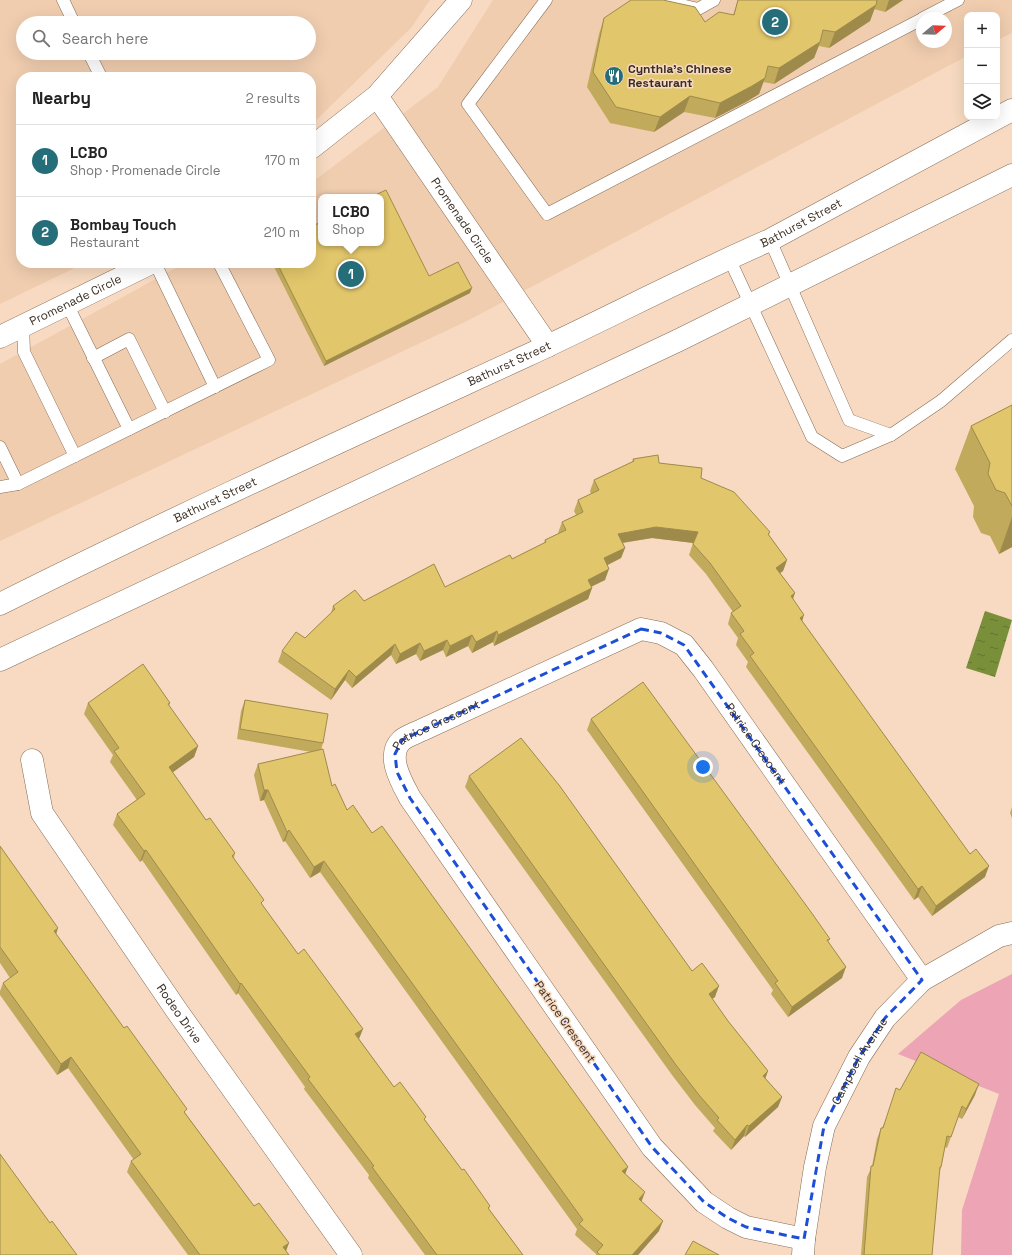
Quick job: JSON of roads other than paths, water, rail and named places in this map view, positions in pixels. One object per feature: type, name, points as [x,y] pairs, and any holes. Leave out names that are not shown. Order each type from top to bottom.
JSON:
[{"type":"street","points":[[316,144],[377,96],[461,0]]},
{"type":"street","name":"Promenade Circle","points":[[377,96],[548,346]]},
{"type":"street","name":"Bathurst Street","points":[[0,604],[132,538],[548,346],[729,258],[770,240],[1012,110]]},
{"type":"street","points":[[0,660],[679,340],[1012,175]]},
{"type":"street","name":"Promenade Circle","points":[[0,337],[141,268]]},
{"type":"street","name":"Patrice Crescent","points":[[804,1247],[746,1227],[728,1218],[704,1202],[652,1147],[410,798],[397,772],[395,754],[402,740],[604,644],[641,629],[661,633],[684,645],[703,669],[922,980]]},
{"type":"street","name":"Rodeo Drive","points":[[32,760],[42,813],[178,1011],[351,1255]]},
{"type":"street","name":"Campbell Avenue","points":[[804,1247],[815,1167],[824,1126],[859,1057],[885,1018],[922,980],[999,936],[1012,933]]},
{"type":"lane","points":[[63,0],[71,16]]},
{"type":"lane","points":[[546,0],[468,104],[547,214],[916,22]]},
{"type":"lane","points":[[659,0],[698,9],[714,0]]},
{"type":"lane","points":[[935,12],[958,0]]},
{"type":"lane","points":[[92,60],[98,72]]},
{"type":"lane","points":[[770,240],[788,285],[850,420],[891,435]]},
{"type":"lane","points":[[729,258],[812,437],[842,456],[891,435],[941,401],[1012,340]]},
{"type":"lane","points":[[157,268],[215,387]]},
{"type":"lane","points":[[0,487],[18,484],[269,360],[221,268]]},
{"type":"lane","points":[[67,304],[129,429]]},
{"type":"lane","points":[[23,325],[24,352],[75,456]]},
{"type":"lane","points":[[93,358],[129,339],[165,412]]},
{"type":"lane","points":[[0,447],[18,484]]},
{"type":"water","points":[[985,611],[1012,620],[995,677],[966,668]]},
{"type":"place","name":"Bombay Touch","points":[[775,22]]},
{"type":"place","name":"Cynthia's Chinese Restaurant","points":[[614,76]]},
{"type":"place","name":"LCBO","points":[[351,274]]}]
